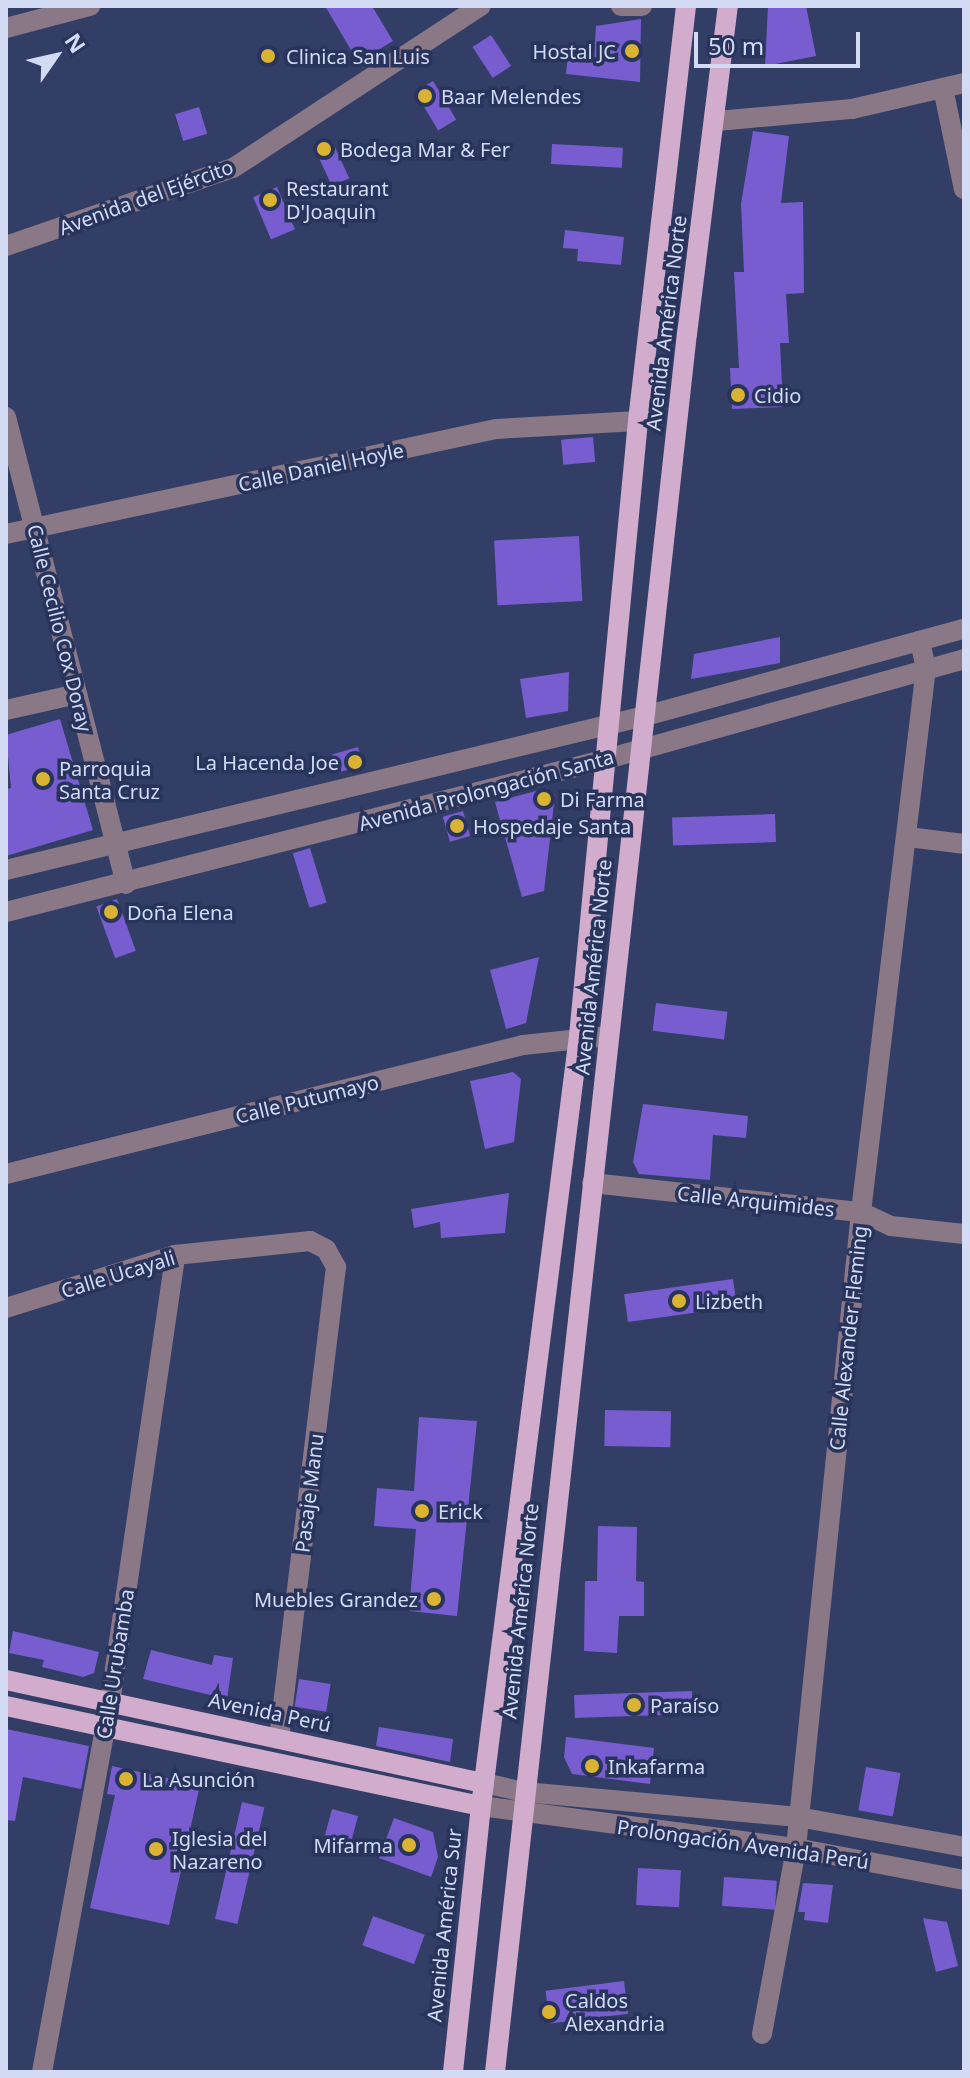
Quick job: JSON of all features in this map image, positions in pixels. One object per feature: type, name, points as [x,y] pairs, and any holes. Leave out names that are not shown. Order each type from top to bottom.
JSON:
[{"type":"main road","name":"Avenida América Norte","points":[[484,1783],[579,1036],[603,760],[638,421],[686,6]]},
{"type":"main road","name":"Avenida América Norte","points":[[524,1792],[687,334],[717,121],[728,6]]},
{"type":"main road","points":[[650,329],[687,334]]},
{"type":"main road","name":"Avenida Perú","points":[[6,1680],[484,1783]]},
{"type":"main road","points":[[6,1706],[481,1806]]},
{"type":"main road","name":"Avenida América Sur","points":[[453,2072],[484,1783]]},
{"type":"main road","points":[[495,2072],[524,1792]]},
{"type":"street","points":[[6,28],[90,6]]},
{"type":"street","name":"Avenida del Ejército","points":[[6,246],[233,168],[481,6]]},
{"type":"street","points":[[621,6],[642,6]]},
{"type":"street","points":[[717,121],[852,109],[964,83]]},
{"type":"street","points":[[943,88],[964,189]]},
{"type":"street","name":"Calle Cecilio Cox Doray","points":[[6,417],[126,884]]},
{"type":"street","name":"Calle Daniel Hoyle","points":[[6,534],[496,429],[638,421]]},
{"type":"street","name":"Avenida Prolongación Santa","points":[[6,870],[607,726],[964,629]]},
{"type":"street","name":"Calle Alexander Fleming","points":[[762,2034],[796,1848],[861,1212],[926,668],[920,641]]},
{"type":"street","name":"Avenida Prolongación Santa","points":[[6,912],[126,884],[603,760],[964,659]]},
{"type":"street","points":[[6,710],[77,694]]},
{"type":"street","points":[[908,837],[964,844]]},
{"type":"street","name":"Calle Putumayo","points":[[6,1174],[508,1049],[579,1036],[609,1036]]},
{"type":"street","name":"Calle Arquimides","points":[[592,1183],[861,1212],[891,1226],[964,1234]]},
{"type":"street","name":"Calle Ucayali","points":[[6,1308],[175,1255],[310,1241],[326,1249]]},
{"type":"street","name":"Pasaje Manu","points":[[279,1738],[336,1267],[326,1249]]},
{"type":"street","name":"Calle Urubamba","points":[[42,2072],[106,1728],[175,1255]]},
{"type":"street","name":"Avenida Perú","points":[[484,1783],[524,1792]]},
{"type":"street","name":"Prolongación Avenida Perú","points":[[524,1792],[798,1817],[964,1847]]},
{"type":"street","points":[[481,1806],[520,1815]]},
{"type":"street","name":"Prolongación Avenida Perú","points":[[520,1815],[796,1848],[964,1880]]},
{"type":"building","points":[[325,6],[372,6],[393,41],[358,62]]},
{"type":"building","points":[[768,6],[806,6],[816,56],[765,66]]},
{"type":"building","points":[[641,19],[640,82],[566,74],[568,54],[594,57],[596,26]]},
{"type":"building","points":[[491,35],[511,66],[493,78],[473,47]]},
{"type":"building","points":[[433,81],[456,120],[438,130],[415,92]]},
{"type":"building","points":[[199,107],[207,134],[183,141],[175,114]]},
{"type":"building","points":[[753,131],[789,136],[781,203],[803,202],[804,293],[786,294],[789,343],[780,343],[783,407],[732,409],[730,368],[739,368],[734,272],[744,272],[741,204]]},
{"type":"building","points":[[332,141],[349,178],[332,186],[315,149]]},
{"type":"building","points":[[552,144],[623,148],[622,168],[551,164]]},
{"type":"building","points":[[277,187],[295,229],[271,240],[253,197]]},
{"type":"building","points":[[565,230],[624,237],[621,265],[577,261],[578,249],[563,248]]},
{"type":"building","points":[[593,437],[595,462],[563,465],[561,440]]},
{"type":"building","points":[[579,536],[582,601],[498,605],[494,540]]},
{"type":"building","points":[[780,637],[780,663],[691,679],[694,654]]},
{"type":"building","points":[[569,672],[568,711],[526,718],[520,679]]},
{"type":"building","name":"Parroquia Santa Cruz","points":[[60,719],[93,830],[6,856],[6,789],[11,788],[6,735]]},
{"type":"building","points":[[358,747],[363,765],[337,773],[332,754]]},
{"type":"building","points":[[547,788],[555,795],[544,891],[522,897],[495,802]]},
{"type":"building","name":"Hospedaje Santa","points":[[463,811],[470,836],[450,842],[443,817]]},
{"type":"building","points":[[775,814],[776,842],[673,846],[672,818]]},
{"type":"building","points":[[310,848],[327,903],[309,908],[293,853]]},
{"type":"building","points":[[117,899],[136,951],[115,958],[96,907]]},
{"type":"building","points":[[539,957],[526,1023],[506,1029],[490,970]]},
{"type":"building","points":[[656,1003],[727,1012],[724,1040],[653,1031]]},
{"type":"building","points":[[513,1072],[521,1079],[514,1142],[485,1149],[470,1081]]},
{"type":"building","points":[[643,1104],[748,1116],[746,1138],[713,1135],[710,1180],[639,1174],[633,1162]]},
{"type":"building","points":[[509,1193],[505,1233],[441,1238],[440,1222],[414,1228],[411,1209]]},
{"type":"building","name":"Lizbeth","points":[[733,1279],[737,1307],[628,1322],[624,1294]]},
{"type":"building","points":[[605,1410],[671,1411],[670,1447],[604,1446]]},
{"type":"building","points":[[419,1417],[477,1421],[457,1616],[409,1611],[416,1529],[374,1526],[377,1488],[414,1491]]},
{"type":"building","points":[[598,1526],[637,1527],[636,1581],[644,1582],[644,1616],[619,1616],[617,1653],[584,1651],[585,1581],[597,1581]]},
{"type":"building","points":[[13,1631],[99,1652],[94,1673],[83,1677],[42,1667],[44,1660],[9,1653]]},
{"type":"building","points":[[151,1650],[212,1665],[214,1655],[233,1658],[227,1699],[143,1679]]},
{"type":"building","points":[[299,1679],[331,1684],[326,1712],[295,1707]]},
{"type":"building","name":"Paraíso","points":[[692,1691],[693,1714],[575,1718],[574,1695]]},
{"type":"building","points":[[379,1727],[453,1739],[450,1762],[376,1746]]},
{"type":"building","points":[[6,1729],[89,1746],[81,1789],[23,1777],[15,1821],[6,1820]]},
{"type":"building","points":[[566,1737],[654,1748],[650,1784],[572,1774],[564,1757]]},
{"type":"building","name":"Iglesia del Nazareno","points":[[112,1766],[200,1785],[169,1925],[90,1908],[115,1795],[107,1794]]},
{"type":"building","points":[[866,1767],[900,1773],[893,1816],[858,1810]]},
{"type":"building","points":[[242,1802],[264,1807],[237,1924],[215,1919]]},
{"type":"building","points":[[332,1809],[358,1816],[349,1850],[323,1843]]},
{"type":"building","name":"Mifarma","points":[[394,1818],[433,1832],[438,1857],[431,1877],[379,1858]]},
{"type":"building","points":[[638,1868],[681,1870],[679,1907],[636,1905]]},
{"type":"building","points":[[724,1877],[777,1881],[775,1910],[722,1906]]},
{"type":"building","points":[[803,1883],[833,1885],[828,1923],[804,1920],[805,1912],[798,1912]]},
{"type":"building","points":[[373,1916],[425,1935],[414,1964],[362,1945]]},
{"type":"building","points":[[923,1918],[947,1922],[958,1966],[936,1972]]},
{"type":"building","points":[[624,1981],[628,2014],[550,2023],[546,1991]]},
{"type":"place","name":"Hostal JC","points":[[632,51]]},
{"type":"place","name":"Clinica San Luis","points":[[268,56]]},
{"type":"place","name":"Baar Melendes","points":[[425,96]]},
{"type":"place","name":"Bodega Mar & Fer","points":[[324,149]]},
{"type":"place","name":"Restaurant D'Joaquin","points":[[270,200]]},
{"type":"place","name":"Cidio","points":[[738,395]]},
{"type":"place","name":"La Hacenda Joe","points":[[355,762]]},
{"type":"place","name":"Parroquia Santa Cruz","points":[[43,779]]},
{"type":"place","name":"Di Farma","points":[[544,799]]},
{"type":"place","name":"Hospedaje Santa","points":[[457,826]]},
{"type":"place","name":"Doña Elena","points":[[111,912]]},
{"type":"place","name":"Lizbeth","points":[[679,1301]]},
{"type":"place","name":"Erick","points":[[422,1511]]},
{"type":"place","name":"Muebles Grandez","points":[[434,1599]]},
{"type":"place","name":"Paraíso","points":[[634,1705]]},
{"type":"place","name":"Inkafarma","points":[[592,1766]]},
{"type":"place","name":"La Asunción","points":[[126,1779]]},
{"type":"place","name":"Mifarma","points":[[409,1845]]},
{"type":"place","name":"Iglesia del Nazareno","points":[[156,1849]]},
{"type":"place","name":"Caldos Alexandria","points":[[549,2012]]}]
